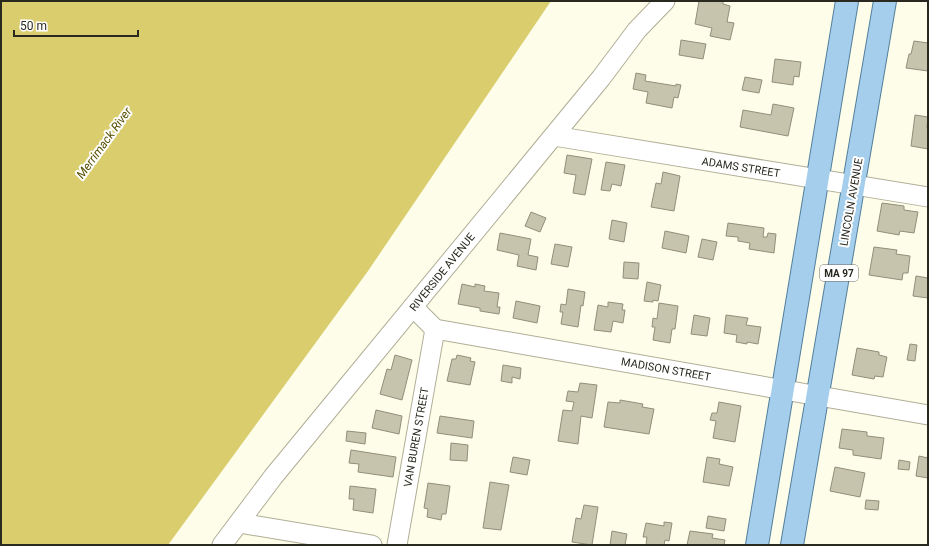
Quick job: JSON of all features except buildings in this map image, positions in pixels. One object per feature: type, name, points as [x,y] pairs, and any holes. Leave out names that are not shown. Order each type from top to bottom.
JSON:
[{"type":"main road","points":[[757,545],[847,1]]},
{"type":"main road","name":"LINCOLN AVENUE","points":[[792,545],[885,1]]},
{"type":"street","name":"RIVERSIDE AVENUE","points":[[222,545],[273,477],[554,136],[601,78],[637,30],[664,1]]},
{"type":"street","name":"ADAMS STREET","points":[[554,136],[928,197]]},
{"type":"street","points":[[413,308],[435,329]]},
{"type":"street","name":"MADISON STREET","points":[[435,329],[928,415]]},
{"type":"street","name":"VAN BUREN STREET","points":[[396,545],[435,329]]},
{"type":"street","points":[[239,523],[372,545]]},
{"type":"water","name":"Merrimack River","points":[[1,1],[551,1],[368,271],[168,545],[1,545]]}]
